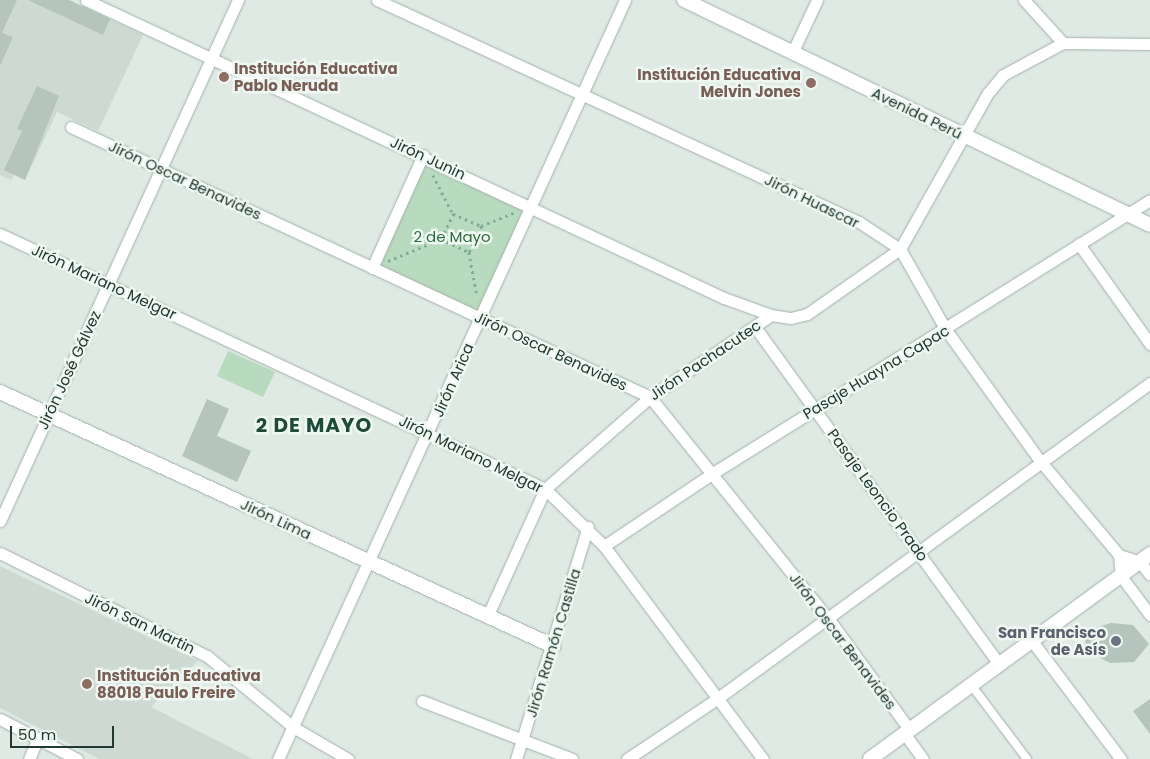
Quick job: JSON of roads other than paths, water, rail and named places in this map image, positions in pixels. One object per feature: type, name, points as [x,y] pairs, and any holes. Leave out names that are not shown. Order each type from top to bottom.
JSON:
[{"type":"street","name":"Jirón Junin","points":[[86,0],[423,155],[724,298],[771,315]]},
{"type":"street","name":"Jirón José Gálvez","points":[[0,522],[238,0]]},
{"type":"street","name":"Jirón Huascar","points":[[378,0],[859,222],[900,249],[946,330],[1041,462],[1119,555]]},
{"type":"street","name":"Jirón Arica","points":[[278,759],[371,562],[625,0]]},
{"type":"street","name":"Avenida Perú","points":[[684,0],[1150,225]]},
{"type":"street","points":[[793,51],[817,0]]},
{"type":"street","points":[[1024,0],[1064,43]]},
{"type":"street","name":"Jirón Pachacutec","points":[[487,617],[545,489],[650,397],[771,315],[791,318],[807,314],[900,249],[964,136],[1003,75],[1064,43],[1150,44]]},
{"type":"street","name":"Jirón Oscar Benavides","points":[[71,127],[650,397],[828,618],[907,731],[923,759]]},
{"type":"street","points":[[372,268],[423,155]]},
{"type":"street","name":"Pasaje Huayna Capac","points":[[604,546],[713,473],[816,408],[946,330],[1150,200]]},
{"type":"street","name":"Jirón Mariano Melgar","points":[[0,234],[430,432],[545,489],[588,527],[604,546],[764,759]]},
{"type":"street","points":[[1079,244],[1150,344]]},
{"type":"street","name":"Pasaje Leoncio Prado","points":[[755,327],[816,408],[999,664]]},
{"type":"street","points":[[627,759],[718,698],[1150,383]]},
{"type":"street","name":"Jirón Lima","points":[[0,392],[552,646]]},
{"type":"street","name":"Jirón Ramón Castilla","points":[[516,759],[588,527]]},
{"type":"street","name":"Jirón San Martin","points":[[0,553],[207,656],[293,727],[348,759]]},
{"type":"street","points":[[1145,558],[1119,555],[1121,576],[1150,614]]},
{"type":"street","points":[[1145,558],[1150,575]]},
{"type":"street","points":[[870,759],[1145,558]]},
{"type":"street","points":[[1032,641],[1121,759]]},
{"type":"street","points":[[972,686],[1027,759]]},
{"type":"street","points":[[422,702],[572,759]]},
{"type":"street","points":[[0,719],[77,759]]},
{"type":"street","points":[[29,759],[38,738]]},
{"type":"place","name":"Institución Educativa Pablo Neruda","points":[[224,77]]},
{"type":"place","name":"Institución Educativa Melvin Jones","points":[[811,83]]},
{"type":"place","name":"San Francisco de Asís","points":[[1116,641]]},
{"type":"place","name":"Institución Educativa 88018 Paulo Freire","points":[[87,684]]},
{"type":"district","name":"2 DE MAYO","points":[[314,425]]},
{"type":"park label","name":"2 de Mayo","points":[[452,237]]}]
